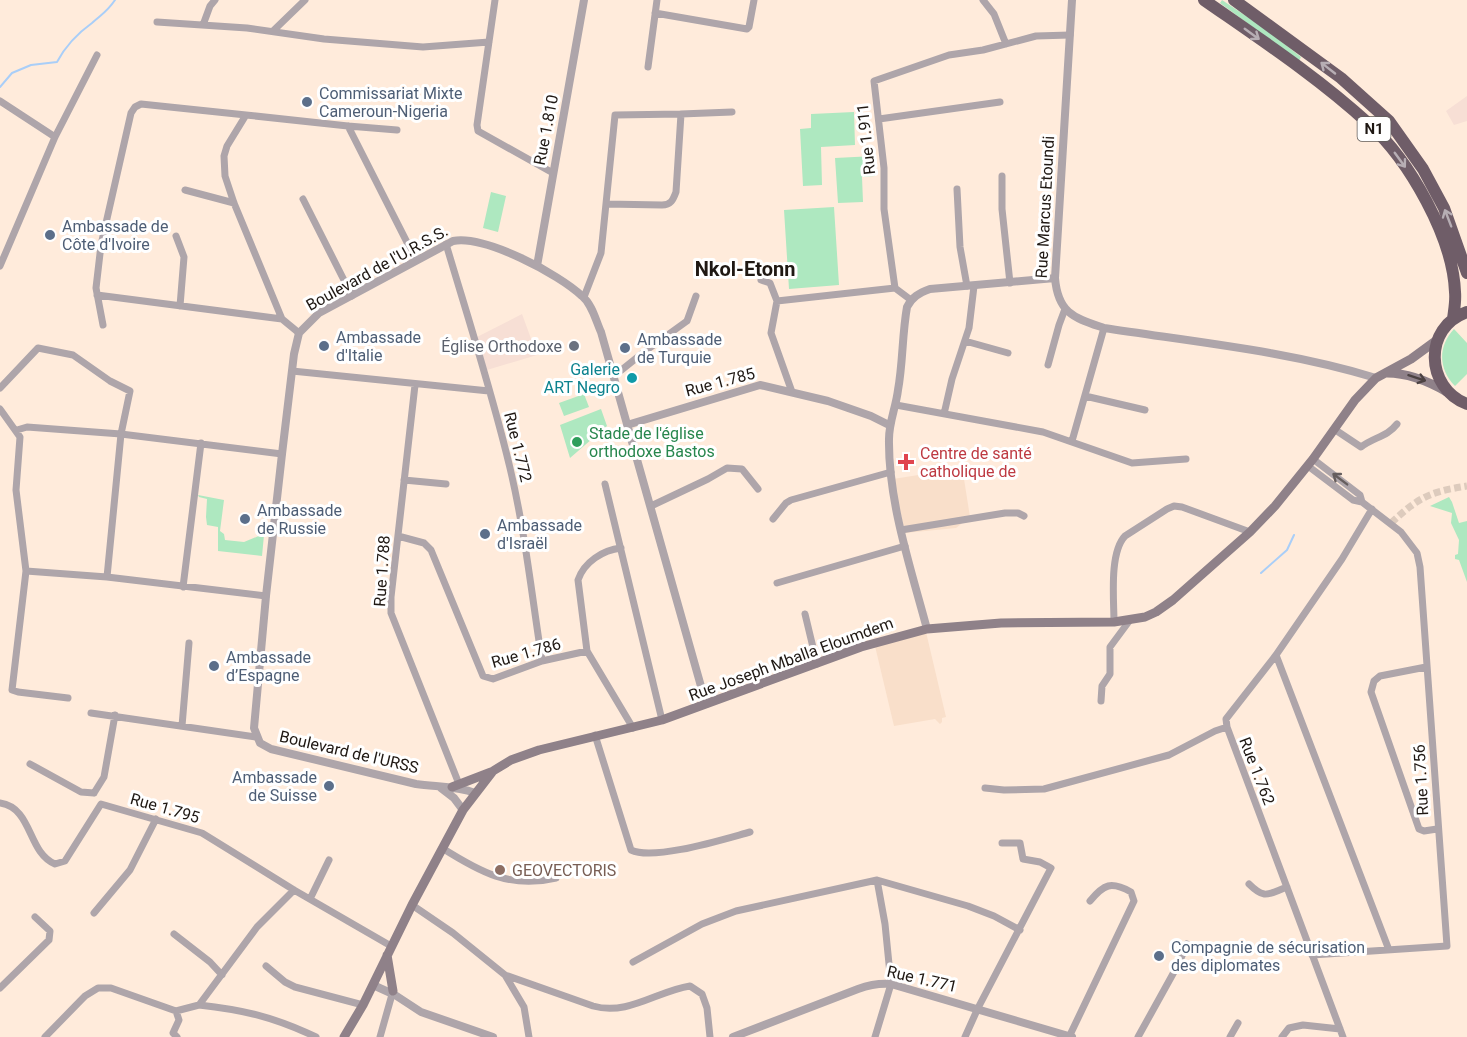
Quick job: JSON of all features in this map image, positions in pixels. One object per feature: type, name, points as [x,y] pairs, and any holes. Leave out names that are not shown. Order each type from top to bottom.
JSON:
[{"type":"highway","name":"N1","points":[[1204,0],[1370,124],[1396,153],[1428,205],[1445,247],[1455,290],[1453,319]]},
{"type":"highway","name":"N1","points":[[1234,0],[1341,78],[1389,121],[1423,169],[1444,208],[1467,273]]},
{"type":"highway","points":[[1467,312],[1453,319],[1437,340],[1434,362],[1440,383],[1447,392],[1467,404]]},
{"type":"main road","name":"Rue Joseph Mballa Eloumdem","points":[[344,1037],[363,1005],[412,904],[463,810],[493,771],[511,760],[539,750],[662,720],[861,647],[927,628],[1001,623],[1114,622],[1156,612],[1173,600],[1250,532],[1282,498],[1310,463],[1355,400],[1380,375],[1411,359],[1437,340]]},
{"type":"main road","points":[[1380,375],[1403,374],[1419,378],[1447,392]]},
{"type":"main road","points":[[455,786],[493,771]]},
{"type":"main road","points":[[389,951],[393,993]]},
{"type":"street","points":[[203,25],[210,6],[215,0]]},
{"type":"street","points":[[273,31],[305,0]]},
{"type":"street","points":[[495,0],[478,131],[553,173]]},
{"type":"street","name":"Rue 1.810","points":[[537,266],[584,0]]},
{"type":"street","points":[[648,67],[657,0]]},
{"type":"street","points":[[655,13],[747,29],[754,0]]},
{"type":"street","points":[[983,0],[994,14],[1006,44]]},
{"type":"street","name":"Rue Marcus Etoundi","points":[[1065,309],[1058,297],[1055,278],[1072,0]]},
{"type":"street","points":[[157,22],[273,31],[324,39],[423,47],[489,42]]},
{"type":"street","name":"Rue 1.911","points":[[895,288],[884,209],[884,168],[874,81],[950,55],[1036,36],[1070,35]]},
{"type":"street","points":[[0,266],[55,137],[97,55]]},
{"type":"street","points":[[0,100],[55,137]]},
{"type":"street","points":[[879,119],[1000,102]]},
{"type":"street","points":[[103,325],[96,288],[101,245],[131,113],[135,107],[141,105],[397,130]]},
{"type":"street","points":[[584,297],[601,253],[615,115],[732,112]]},
{"type":"street","points":[[606,204],[667,205],[672,202],[676,192],[681,114]]},
{"type":"street","points":[[246,115],[234,131],[224,156],[225,176],[282,319],[299,333]]},
{"type":"street","points":[[348,126],[416,260]]},
{"type":"street","points":[[1002,176],[1002,209],[1010,283]]},
{"type":"street","points":[[185,189],[234,203]]},
{"type":"street","points":[[944,414],[952,380],[969,328],[970,286],[960,247],[957,189]]},
{"type":"street","points":[[303,198],[352,296]]},
{"type":"street","points":[[176,237],[184,257],[180,306]]},
{"type":"street","name":"Boulevard de l'U.R.S.S.","points":[[256,737],[255,708],[266,596],[294,354],[299,333],[319,313],[446,244],[462,240],[489,244],[537,266],[584,297],[602,332],[706,704]]},
{"type":"street","name":"Rue 1.772","points":[[446,244],[489,391],[518,505],[542,661]]},
{"type":"street","points":[[927,628],[901,530],[891,472],[890,425],[896,405],[905,318],[911,300],[919,293],[930,289],[1055,278]]},
{"type":"street","points":[[761,280],[770,283],[777,301],[771,333],[792,392]]},
{"type":"street","points":[[777,301],[895,288],[911,300]]},
{"type":"street","points":[[97,295],[282,319]]},
{"type":"street","points":[[614,376],[687,321],[696,296]]},
{"type":"street","points":[[1048,365],[1065,309],[1079,320],[1104,328],[1295,358],[1380,375]]},
{"type":"street","points":[[1072,441],[1104,328]]},
{"type":"street","points":[[965,341],[1008,353]]},
{"type":"street","points":[[0,388],[38,348],[73,355],[110,381],[129,389],[131,393],[121,434],[107,577]]},
{"type":"street","points":[[292,371],[489,391]]},
{"type":"street","name":"Rue 1.788","points":[[415,385],[391,613],[455,786]]},
{"type":"street","name":"Rue 1.785","points":[[627,425],[760,385],[851,409],[890,425]]},
{"type":"street","points":[[1085,396],[1145,410]]},
{"type":"street","points":[[896,405],[1012,425],[1072,441],[1132,463],[1186,459]]},
{"type":"street","points":[[0,409],[17,430],[21,446],[16,490],[26,571],[12,690],[68,698]]},
{"type":"street","points":[[1334,429],[1361,447],[1387,434],[1396,423]]},
{"type":"street","points":[[17,430],[27,427],[121,434],[282,454]]},
{"type":"street","points":[[183,587],[201,443]]},
{"type":"street","name":"Rue 1.756","points":[[1310,463],[1353,500],[1362,502],[1401,532],[1417,553],[1420,567],[1446,946],[1312,955]]},
{"type":"street","points":[[651,506],[727,468],[742,469],[758,489]]},
{"type":"street","points":[[773,519],[791,500],[891,472]]},
{"type":"street","points":[[404,480],[446,484]]},
{"type":"street","points":[[605,484],[662,720]]},
{"type":"street","points":[[1114,622],[1113,588],[1117,549],[1119,542],[1125,536],[1174,506],[1250,532]]},
{"type":"street","name":"Rue 1.762","points":[[1343,1037],[1227,727],[1228,716],[1276,655],[1316,593],[1342,559],[1372,509]]},
{"type":"street","points":[[901,530],[1005,513],[1018,513],[1024,516]]},
{"type":"street","name":"Rue 1.786","points":[[398,536],[424,543],[431,550],[483,676],[493,679],[542,661],[587,651],[633,728]]},
{"type":"street","points":[[777,583],[905,546]]},
{"type":"street","points":[[587,651],[578,580],[601,553],[621,548]]},
{"type":"street","points":[[26,571],[107,577],[266,596]]},
{"type":"street","points":[[805,614],[817,664]]},
{"type":"street","points":[[1101,701],[1102,686],[1110,674],[1110,647],[1130,620]]},
{"type":"street","points":[[182,726],[189,643]]},
{"type":"street","points":[[1276,655],[1389,950]]},
{"type":"street","points":[[1426,667],[1380,676],[1374,681],[1371,692],[1419,829],[1424,831],[1437,829]]},
{"type":"street","points":[[92,713],[256,737]]},
{"type":"street","points":[[94,793],[104,777],[115,715]]},
{"type":"street","points":[[986,788],[1044,789],[1169,755],[1227,727]]},
{"type":"street","points":[[595,735],[631,850],[662,852],[750,832]]},
{"type":"street","name":"Boulevard de l'URSS","points":[[256,737],[263,746],[271,749],[440,788],[455,786],[475,793]]},
{"type":"street","points":[[30,765],[81,792],[94,793]]},
{"type":"street","points":[[440,788],[454,798],[463,810]]},
{"type":"street","points":[[0,803],[20,813],[39,849],[50,862],[55,864],[65,861],[101,804],[94,793]]},
{"type":"street","name":"Rue 1.795","points":[[101,804],[202,833],[310,899],[389,951]]},
{"type":"street","points":[[94,913],[130,870],[156,819]]},
{"type":"street","points":[[965,1037],[1051,868],[1040,862],[1023,859],[1020,843],[1002,843]]},
{"type":"street","points":[[442,848],[492,876],[526,882],[556,878]]},
{"type":"street","points":[[310,899],[329,861]]},
{"type":"street","points":[[633,962],[702,924],[736,910],[877,880],[968,906],[994,916],[1020,930]]},
{"type":"street","points":[[875,1037],[891,984],[885,924],[877,880]]},
{"type":"street","points":[[1250,884],[1259,894],[1266,895],[1287,887]]},
{"type":"street","points":[[1070,1036],[1134,901],[1131,892],[1112,885],[1100,888],[1090,901]]},
{"type":"street","points":[[199,1005],[257,927],[294,890]]},
{"type":"street","points":[[412,904],[453,933],[505,975],[603,1009],[634,1005],[658,997],[672,989],[690,986],[702,994],[707,1008],[710,1037]]},
{"type":"street","points":[[0,988],[49,940],[50,931],[35,917]]},
{"type":"street","points":[[174,934],[210,962],[222,975]]},
{"type":"street","points":[[1138,1037],[1187,944]]},
{"type":"street","points":[[266,966],[285,982],[295,987],[363,1005]]},
{"type":"street","points":[[379,972],[393,993],[381,1036]]},
{"type":"street","points":[[505,975],[524,1008],[529,1037]]},
{"type":"street","name":"Rue 1.771","points":[[734,1037],[872,984],[891,984],[1070,1036]]},
{"type":"street","points":[[373,985],[393,993],[421,1012],[493,1037]]},
{"type":"street","points":[[45,1037],[85,996],[98,988],[111,988],[176,1011],[199,1005],[245,1012],[283,1022],[316,1037]]},
{"type":"street","points":[[176,1011],[179,1020],[173,1033],[177,1037]]},
{"type":"street","points":[[1230,1037],[1238,1023]]},
{"type":"street","points":[[1282,1037],[1288,1028],[1303,1025],[1340,1029]]},
{"type":"shaded area","points":[[1467,96],[1467,121],[1454,125],[1446,111]]},
{"type":"shaded area","points":[[522,314],[537,355],[487,370],[477,337]]},
{"type":"shaded area","points":[[950,470],[960,471],[957,478],[964,479],[970,517],[956,528],[905,533],[893,479]]},
{"type":"shaded area","points":[[926,632],[946,717],[942,718],[940,724],[935,719],[894,726],[875,646]]},
{"type":"green space","points":[[1222,0],[1264,28],[1301,57],[1299,61],[1220,3]]},
{"type":"green space","points":[[854,112],[855,145],[821,147],[822,185],[803,186],[800,129],[811,128],[811,114]]},
{"type":"green space","points":[[874,156],[875,176],[862,177],[863,202],[838,203],[835,158]]},
{"type":"green space","points":[[491,192],[506,196],[498,232],[483,228]]},
{"type":"green space","points":[[834,207],[839,285],[789,289],[784,210]]},
{"type":"green space","points":[[1454,329],[1467,343],[1467,374],[1455,386],[1445,372],[1442,358],[1445,343]]},
{"type":"green space","points":[[584,394],[589,407],[564,416],[559,403]]},
{"type":"green space","name":"Stade de l'église orthodoxe Bastos","points":[[601,409],[607,426],[570,458],[560,425]]},
{"type":"green space","points":[[198,495],[224,500],[220,531],[224,534],[225,540],[244,542],[264,535],[262,556],[218,551],[218,527],[207,525],[207,499]]},
{"type":"green space","points":[[1449,497],[1459,523],[1467,521],[1467,582],[1459,560],[1455,559],[1455,555],[1458,554],[1459,540],[1451,523],[1452,513],[1430,506]]},
{"type":"waterway","points":[[0,87],[12,73],[31,65],[57,62],[72,41],[115,0]]},
{"type":"waterway","points":[[1261,573],[1287,550],[1294,535]]},
{"type":"tunnel","points":[[1391,523],[1425,497],[1467,486]]},
{"type":"place","name":"Commissariat Mixte Cameroun-Nigeria","points":[[307,102]]},
{"type":"place","name":"Ambassade de Côte d'Ivoire","points":[[50,235]]},
{"type":"place","name":"Ambassade d'Italie","points":[[324,346]]},
{"type":"place","name":"Église Orthodoxe","points":[[574,346]]},
{"type":"place","name":"Ambassade de Turquie","points":[[625,348]]},
{"type":"place","name":"Galerie ART Negro","points":[[632,378]]},
{"type":"place","name":"Stade de l'église orthodoxe Bastos","points":[[577,442]]},
{"type":"place","name":"Centre de santé catholique de","points":[[906,462]]},
{"type":"place","name":"Ambassade de Russie","points":[[245,519]]},
{"type":"place","name":"Ambassade d'Israël","points":[[485,534]]},
{"type":"place","name":"Ambassade d’Espagne","points":[[214,666]]},
{"type":"place","name":"Ambassade de Suisse","points":[[329,786]]},
{"type":"place","name":"GEOVECTORIS","points":[[500,870]]},
{"type":"place","name":"Compagnie de sécurisation des diplomates","points":[[1159,956]]},
{"type":"district","name":"Nkol-Etonn","points":[[745,269]]}]
